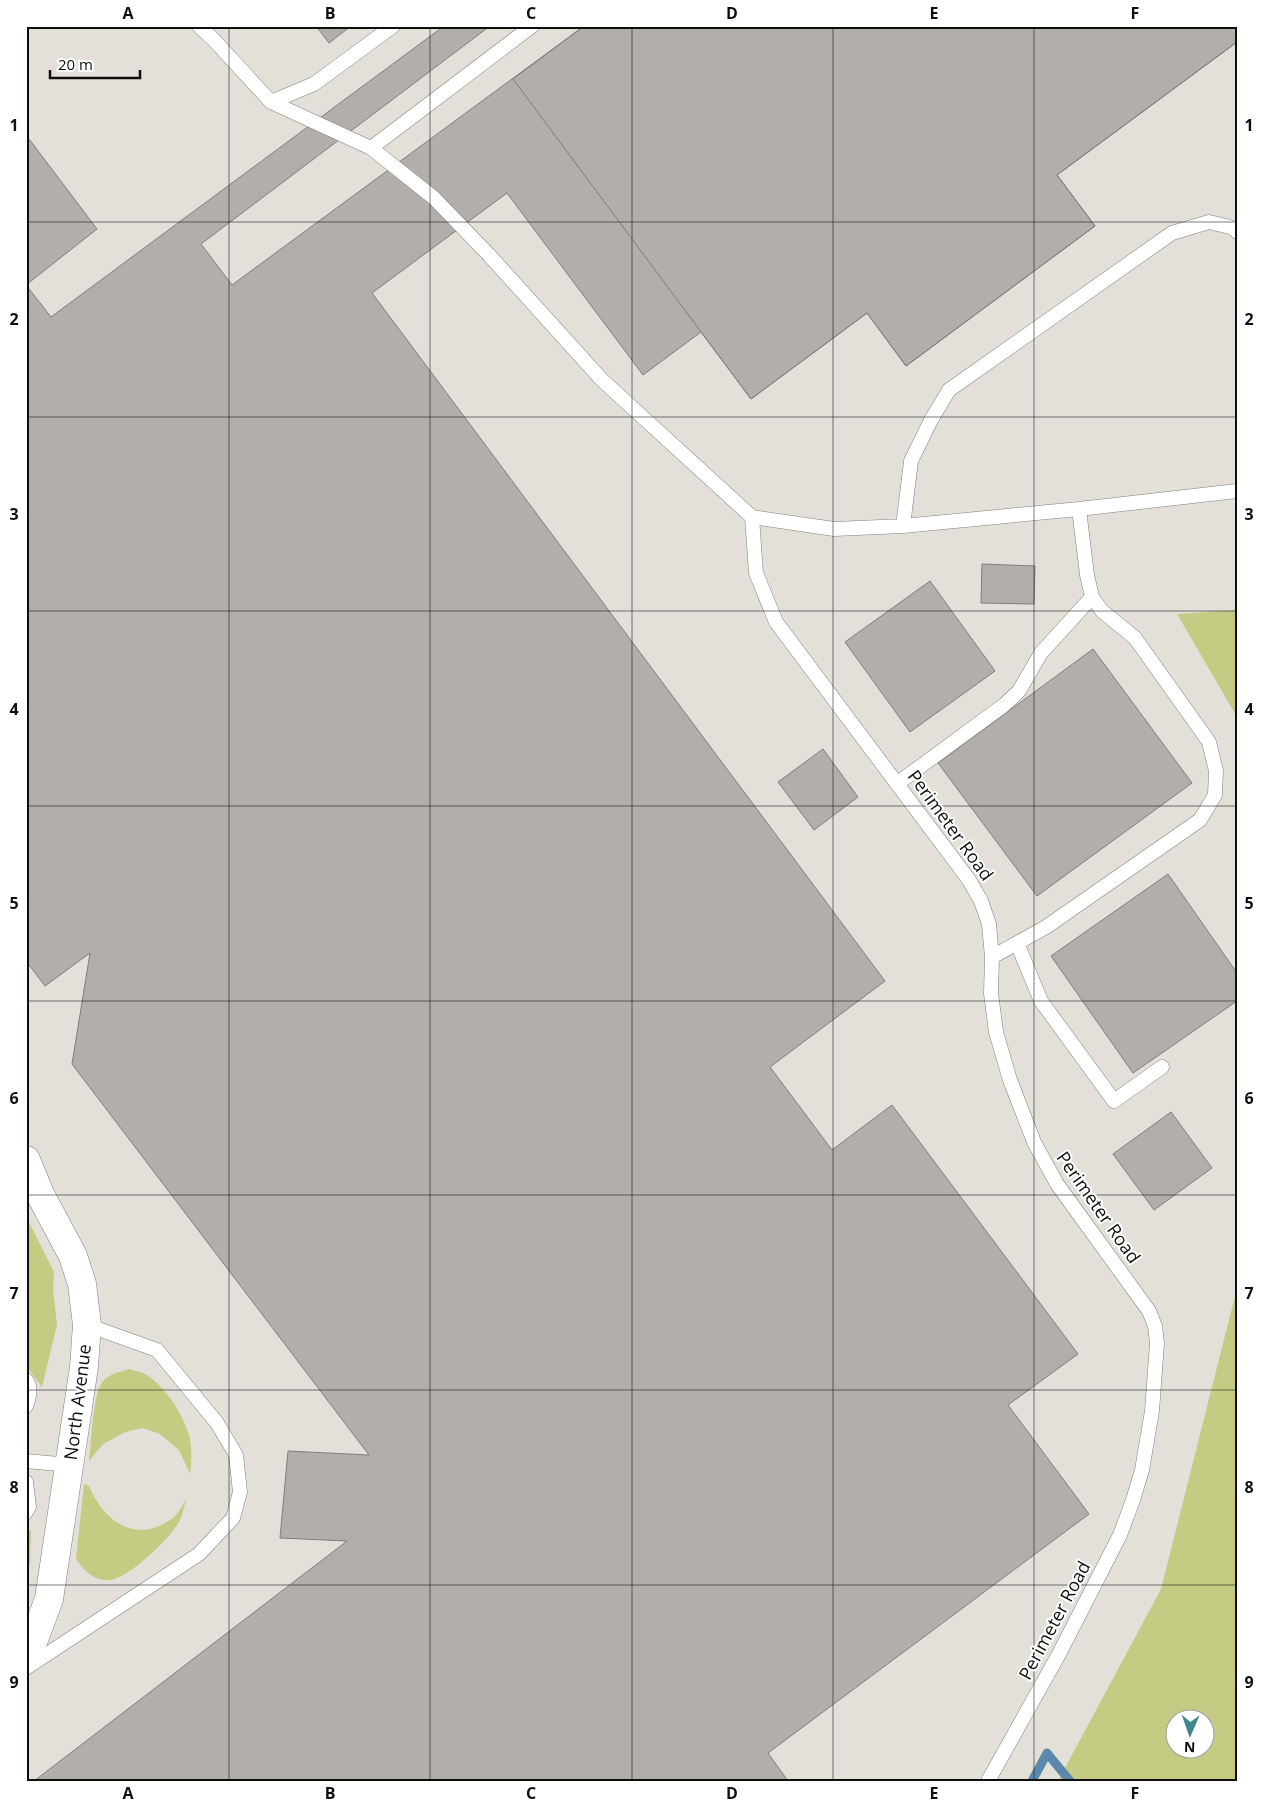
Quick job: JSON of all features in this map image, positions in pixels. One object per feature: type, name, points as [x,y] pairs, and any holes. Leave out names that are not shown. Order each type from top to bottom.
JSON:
[{"type":"street","name":"North Avenue","points":[[26,1160],[40,1194],[73,1256],[82,1284],[87,1325],[84,1367],[49,1599],[34,1639],[26,1649]]},
{"type":"lane","points":[[199,26],[271,102],[371,148],[434,198],[489,255],[602,380],[752,517],[834,529],[904,526],[1237,491]]},
{"type":"lane","points":[[271,102],[314,84],[394,26]]},
{"type":"lane","points":[[371,148],[532,26]]},
{"type":"lane","points":[[904,526],[911,461],[949,390],[1172,233],[1209,222],[1234,228],[1237,232]]},
{"type":"lane","points":[[992,957],[1046,927],[1200,820],[1215,796],[1216,771],[1209,742],[1135,638],[1102,611],[1092,597],[1078,509]]},
{"type":"lane","name":"Perimeter Road","points":[[752,517],[756,573],[776,622],[898,783],[969,880],[981,900],[989,924],[992,957],[991,993],[996,1032],[1010,1080],[1034,1142],[1057,1184],[1149,1311],[1155,1326],[1157,1343],[1152,1412],[1142,1470],[1120,1535],[1059,1654],[988,1781]]},
{"type":"lane","points":[[898,783],[1019,692],[1041,653],[1092,597]]},
{"type":"lane","points":[[1017,943],[1041,1001],[1114,1101],[1162,1067]]},
{"type":"lane","points":[[26,1668],[199,1554],[232,1518],[240,1492],[236,1455],[217,1423],[157,1350],[87,1325]]},
{"type":"lane","points":[[26,1380],[29,1385],[29,1399],[26,1406]]},
{"type":"lane","points":[[26,1461],[69,1465]]},
{"type":"lane","points":[[26,1482],[29,1507],[26,1512]]},
{"type":"green space","points":[[1237,610],[1237,717],[1177,614]]},
{"type":"green space","points":[[26,1216],[54,1272],[53,1289],[57,1325],[42,1387],[26,1366]]},
{"type":"green space","points":[[1237,1288],[1237,1781],[1058,1781],[1161,1589]]},
{"type":"green space","points":[[129,1369],[145,1374],[154,1380],[178,1410],[190,1440],[190,1474],[179,1450],[160,1434],[143,1428],[125,1432],[103,1444],[89,1461],[94,1411],[100,1386],[108,1377]]},
{"type":"green space","points":[[84,1484],[89,1486],[103,1510],[113,1519],[123,1526],[135,1529],[147,1529],[160,1525],[174,1517],[187,1498],[180,1520],[160,1546],[128,1572],[118,1578],[105,1580],[94,1577],[76,1559]]},
{"type":"green space","points":[[31,1530],[30,1562],[26,1587],[26,1534]]},
{"type":"building","points":[[316,26],[351,26],[329,43]]},
{"type":"building","points":[[444,26],[490,26],[201,244],[232,285],[584,26],[1237,26],[1237,42],[1057,175],[1095,226],[906,366],[867,313],[751,399],[701,332],[643,375],[507,193],[372,293],[885,981],[770,1067],[832,1150],[892,1105],[1078,1354],[1008,1405],[1089,1514],[768,1753],[788,1781],[34,1781],[347,1541],[280,1538],[288,1451],[369,1455],[72,1064],[90,953],[45,986],[26,961],[26,285],[51,317]]},
{"type":"building","points":[[584,26],[1237,26],[1237,42],[1057,175],[1095,226],[906,366],[867,313],[751,399],[513,79]]},
{"type":"building","points":[[26,135],[97,229],[26,285]]},
{"type":"building","points":[[982,564],[1035,566],[1034,604],[981,603]]},
{"type":"building","points":[[930,581],[995,671],[910,732],[845,642]]},
{"type":"building","points":[[1093,649],[1192,783],[1037,896],[938,763]]},
{"type":"building","points":[[823,749],[858,797],[814,830],[778,782]]},
{"type":"building","points":[[1168,874],[1237,973],[1237,1001],[1133,1073],[1051,956]]},
{"type":"building","points":[[1171,1112],[1212,1168],[1154,1210],[1113,1154]]},
{"type":"waterway","points":[[1032,1781],[1047,1753],[1070,1781]]}]
